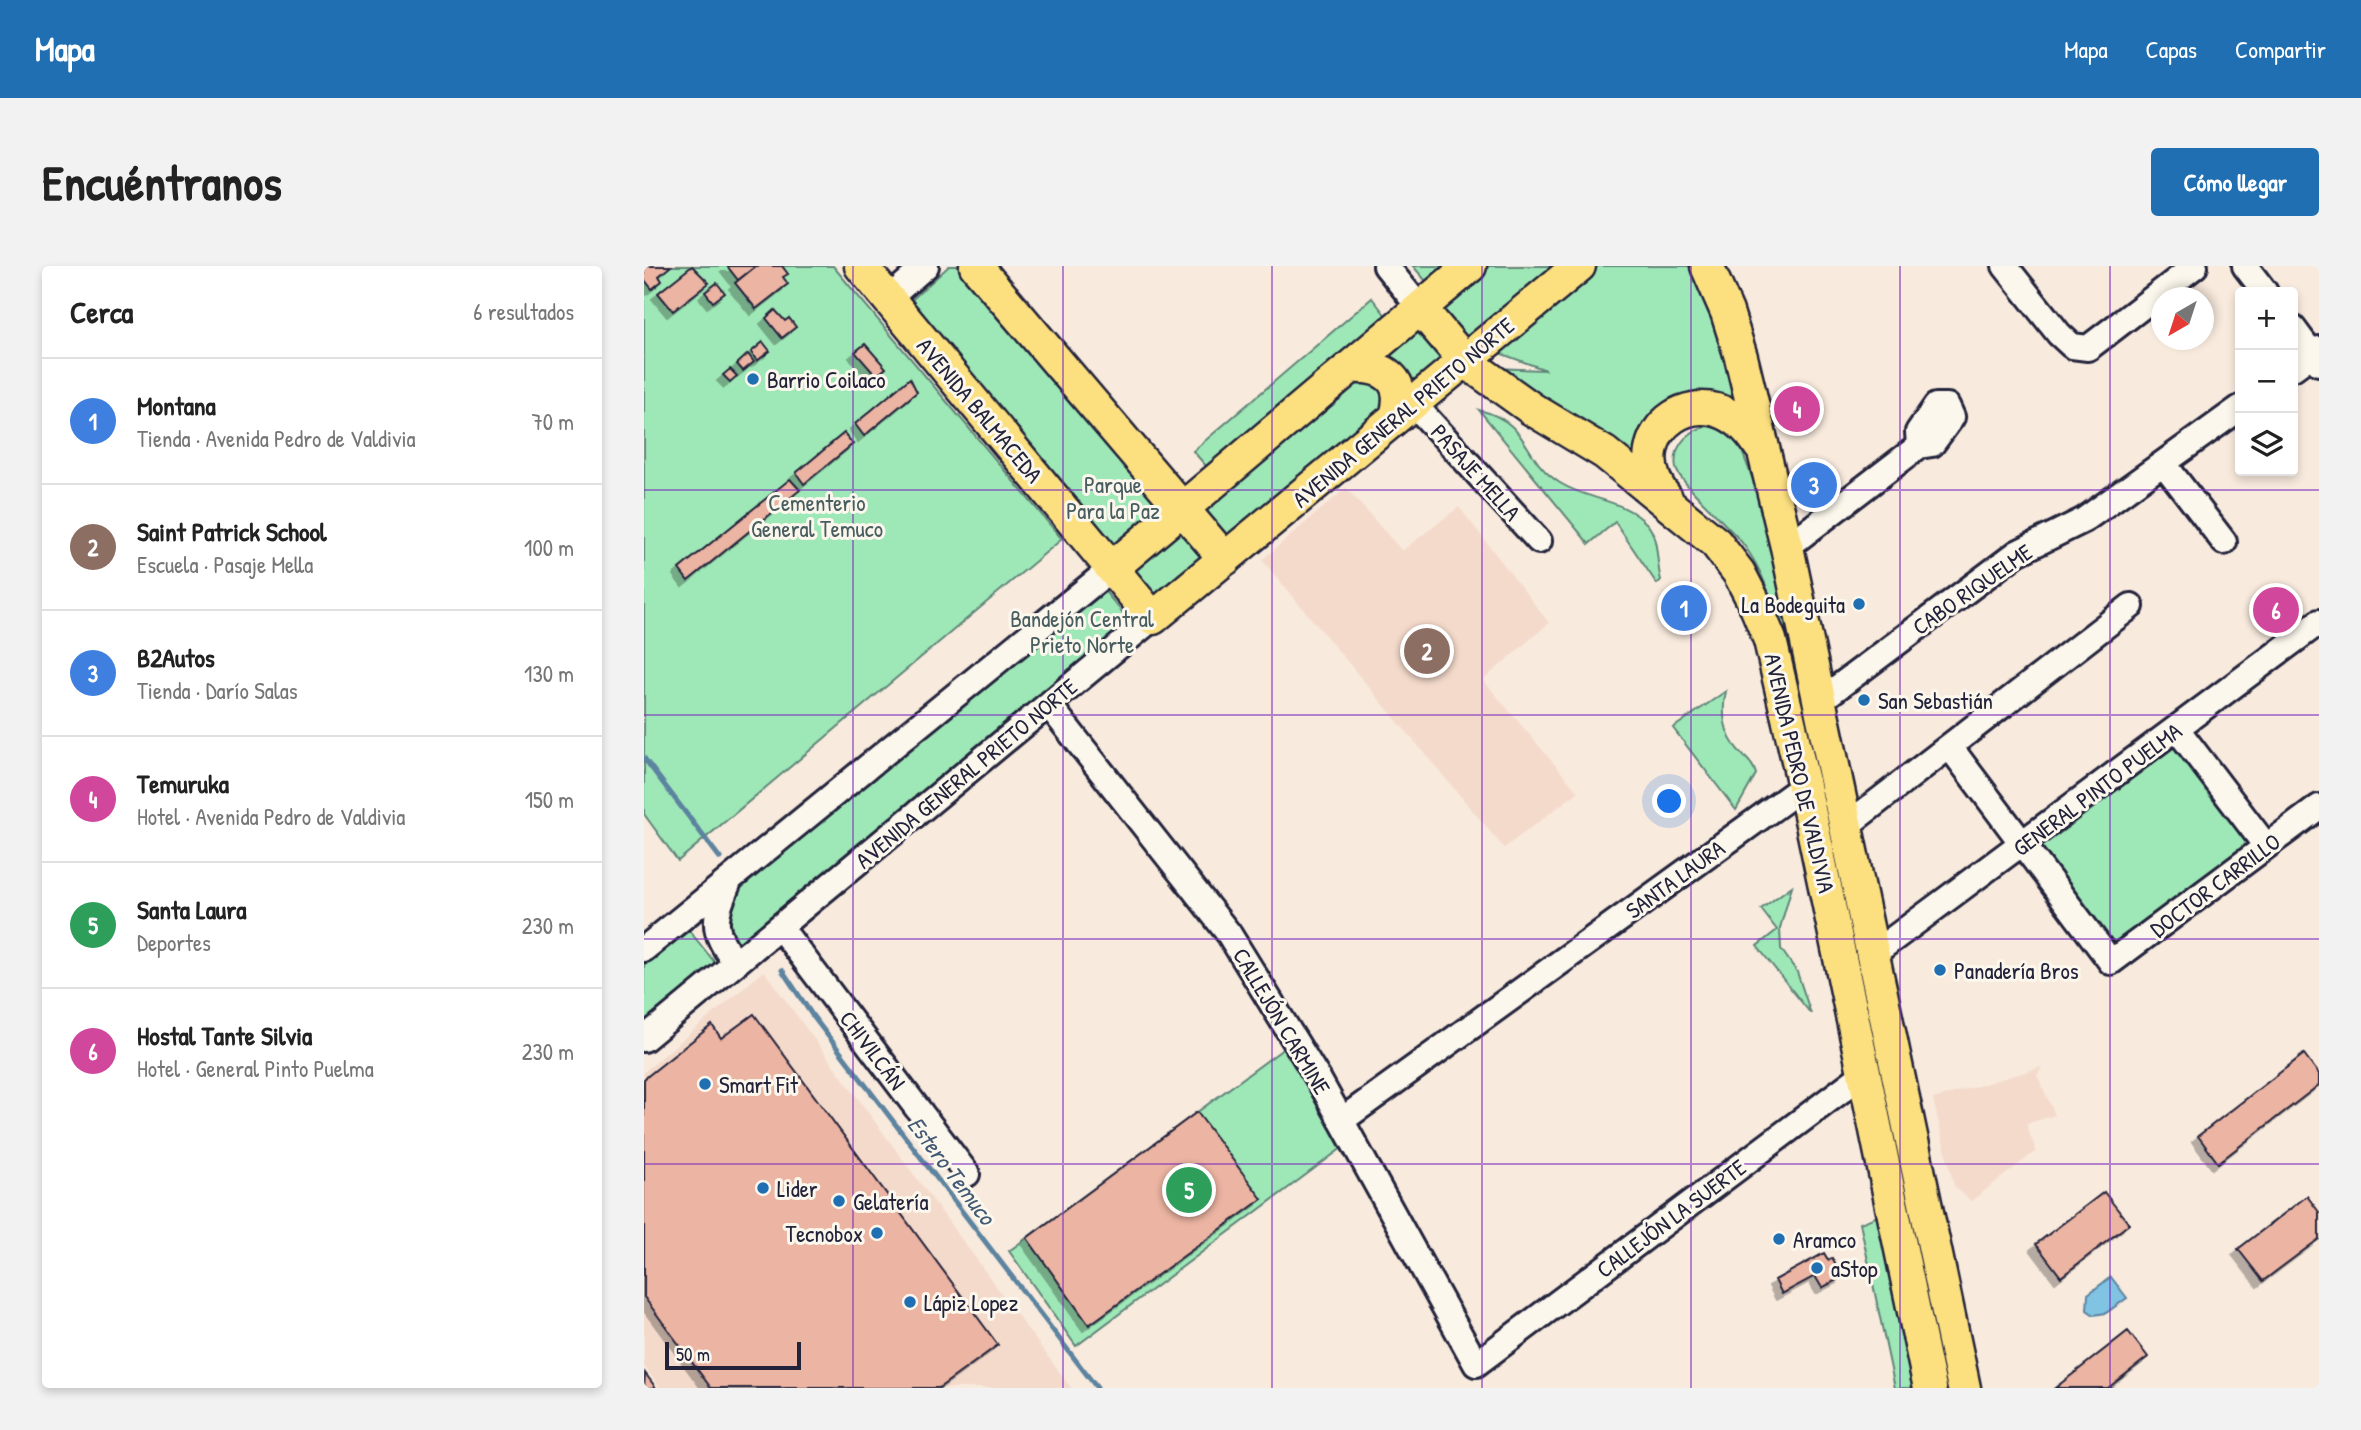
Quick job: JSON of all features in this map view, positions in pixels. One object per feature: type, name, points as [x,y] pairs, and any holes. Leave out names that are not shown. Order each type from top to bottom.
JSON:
[{"type":"main road","name":"AVENIDA BALMACEDA","points":[[861,266],[1153,618]]},
{"type":"main road","points":[[976,266],[1225,559]]},
{"type":"main road","points":[[1112,568],[1469,266]]},
{"type":"main road","name":"AVENIDA GENERAL PRIETO NORTE","points":[[1153,618],[1579,266]]},
{"type":"main road","name":"AVENIDA PEDRO DE VALDIVIA","points":[[1707,266],[1727,312],[1741,357],[1787,547],[1964,1388]]},
{"type":"main road","name":"AVENIDA PEDRO DE VALDIVIA","points":[[1420,307],[1465,360],[1532,409],[1605,453],[1716,543],[1739,573],[1755,604],[1770,640],[1804,786],[1930,1388]]},
{"type":"main road","points":[[1350,367],[1380,369],[1392,379],[1398,390],[1400,404],[1405,410]]},
{"type":"main road","points":[[1671,504],[1659,490],[1650,461],[1654,438],[1671,418],[1681,412],[1713,407],[1732,416],[1761,447]]},
{"type":"main road","points":[[1835,933],[1849,947],[1873,954]]},
{"type":"street","points":[[888,299],[926,266]]},
{"type":"street","points":[[1386,266],[1420,307]]},
{"type":"street","points":[[2005,266],[2059,334],[2072,346],[2088,348],[2195,266]]},
{"type":"street","points":[[2245,266],[2261,287]]},
{"type":"street","points":[[2298,337],[2311,359]]},
{"type":"street","name":"PASAJE MELLA","points":[[1405,410],[1539,541]]},
{"type":"street","name":"CABO RIQUELME","points":[[1821,700],[2017,553],[2084,520],[2235,412]]},
{"type":"street","points":[[1787,547],[1919,446]]},
{"type":"street","points":[[2164,464],[2224,542]]},
{"type":"street","points":[[644,949],[1112,568]]},
{"type":"street","points":[[1846,826],[2131,606]]},
{"type":"street","name":"AVENIDA GENERAL PRIETO NORTE","points":[[644,1039],[1153,618]]},
{"type":"street","name":"GENERAL PINTO PUELMA","points":[[1873,954],[2319,622]]},
{"type":"street","name":"CALLEJÓN CARMINE","points":[[1049,705],[1229,934],[1342,1120],[1476,1364]]},
{"type":"street","points":[[2177,729],[2266,846]]},
{"type":"street","points":[[1950,747],[2024,844]]},
{"type":"street","name":"SANTA LAURA","points":[[1342,1120],[1804,786]]},
{"type":"street","name":"DOCTOR CARRILLO","points":[[2024,844],[2111,962],[2319,807]]},
{"type":"street","points":[[732,876],[717,910],[716,928],[736,963]]},
{"type":"street","name":"CHIVILCÁN","points":[[779,927],[967,1174]]},
{"type":"street","name":"CALLEJÓN LA SUERTE","points":[[1476,1364],[1866,1072]]},
{"type":"shaded area","points":[[1346,488],[1402,551],[1459,507],[1549,623],[1483,680],[1578,792],[1504,848],[1262,560]]},
{"type":"shaded area","name":"Lider","points":[[764,971],[1071,1388],[660,1388],[644,1366],[644,1072]]},
{"type":"shaded area","points":[[2042,1067],[2037,1075],[2055,1115],[2026,1124],[2036,1151],[1971,1201],[1954,1186],[1933,1099]]},
{"type":"green space","name":"Cementerio General Temuco","points":[[644,266],[833,266],[1062,539],[678,861],[644,814]]},
{"type":"green space","name":"Parque Para la Paz","points":[[949,266],[962,266],[1172,506],[1113,558],[906,305]]},
{"type":"green space","points":[[1413,266],[1454,266],[1430,286]]},
{"type":"green space","points":[[1480,266],[1564,266],[1469,345],[1435,303]]},
{"type":"green space","points":[[1592,266],[1698,266],[1747,407],[1724,398],[1699,393],[1687,393],[1666,401],[1654,417],[1640,464],[1490,368],[1546,370],[1491,350]]},
{"type":"green space","points":[[1372,298],[1391,322],[1213,474],[1193,451]]},
{"type":"green space","points":[[1417,318],[1451,361],[1229,541],[1209,516],[1202,497]]},
{"type":"green space","points":[[1479,410],[1496,416],[1518,432],[1547,474],[1560,483],[1627,509],[1647,524],[1655,543],[1661,580],[1657,584],[1615,522],[1589,544]]},
{"type":"green space","points":[[1713,425],[1735,433],[1761,501],[1816,715],[1794,678],[1769,594],[1754,561],[1743,544],[1686,483],[1676,468],[1677,452],[1685,439],[1697,430]]},
{"type":"green space","name":"Bandejón Central Prieto Norte","points":[[1177,518],[1213,560],[1156,606],[1122,563]]},
{"type":"green space","name":"Bandejón Central Prieto Norte","points":[[1098,583],[1133,625],[734,950],[724,933],[730,889]]},
{"type":"green space","points":[[1726,691],[1724,715],[1727,731],[1756,774],[1736,810],[1673,728]]},
{"type":"green space","points":[[2177,745],[2252,844],[2114,948],[2039,849]]},
{"type":"green space","points":[[1792,886],[1780,928],[1781,949],[1797,972],[1811,1014],[1757,946],[1777,930],[1761,909]]},
{"type":"green space","points":[[688,929],[716,964],[644,1024],[644,965]]},
{"type":"green space","points":[[1291,1043],[1350,1142],[1076,1346],[1009,1251]]},
{"type":"green space","points":[[1883,1214],[1915,1388],[1895,1388],[1860,1223]]},
{"type":"water","points":[[2111,1277],[2127,1298],[2106,1313],[2094,1315],[2087,1310],[2088,1294]]},
{"type":"building","points":[[644,266],[671,266],[659,276],[662,281],[652,289],[644,279]]},
{"type":"building","points":[[692,266],[709,283],[673,311],[658,293]]},
{"type":"building","points":[[727,266],[756,266],[738,280]]},
{"type":"building","points":[[756,266],[782,266],[788,274],[783,277],[788,284],[756,309],[735,283]]},
{"type":"building","points":[[717,283],[725,293],[713,302],[705,292]]},
{"type":"building","points":[[775,310],[785,321],[789,318],[796,327],[782,338],[766,318]]},
{"type":"building","points":[[763,342],[770,351],[757,361],[751,352]]},
{"type":"building","points":[[865,344],[886,368],[876,376],[855,352]]},
{"type":"building","points":[[748,354],[754,362],[743,371],[737,364]]},
{"type":"building","points":[[730,369],[737,376],[730,382],[723,375]]},
{"type":"building","points":[[910,378],[917,392],[864,436],[855,424]]},
{"type":"building","points":[[844,433],[853,444],[804,484],[796,473]]},
{"type":"building","points":[[790,479],[800,490],[688,581],[679,569]]},
{"type":"building","name":"Lider","points":[[754,1014],[998,1345],[939,1388],[711,1388],[644,1297],[644,1079],[712,1025],[721,1038]]},
{"type":"building","points":[[2304,1054],[2319,1074],[2319,1085],[2218,1163],[2198,1136]]},
{"type":"building","points":[[1197,1112],[1262,1199],[1089,1325],[1027,1238]]},
{"type":"building","points":[[2104,1192],[2129,1224],[2061,1277],[2036,1244]]},
{"type":"building","points":[[2307,1196],[2319,1212],[2319,1239],[2263,1281],[2238,1249]]},
{"type":"building","name":"aStop","points":[[1824,1253],[1828,1260],[1832,1258],[1842,1277],[1822,1288],[1815,1276],[1782,1294],[1775,1280]]},
{"type":"building","points":[[2128,1331],[2148,1357],[2108,1388],[2055,1388]]},
{"type":"building","points":[[645,1373],[656,1388],[644,1388]]},
{"type":"waterway","points":[[644,758],[720,858]]},
{"type":"waterway","name":"Estero Temuco","points":[[782,970],[812,1015],[1097,1388]]},
{"type":"place","name":"Barrio Coilaco","points":[[753,379]]},
{"type":"place","name":"Temuruka","points":[[1797,409]]},
{"type":"place","name":"B2Autos","points":[[1814,485]]},
{"type":"place","name":"La Bodeguita","points":[[1859,604]]},
{"type":"place","name":"Montana","points":[[1684,608]]},
{"type":"place","name":"Hostal Tante Silvia","points":[[2276,610]]},
{"type":"place","name":"Saint Patrick School","points":[[1427,651]]},
{"type":"place","name":"San Sebastián","points":[[1864,700]]},
{"type":"place","name":"Panadería Bros","points":[[1940,970]]},
{"type":"place","name":"Smart Fit","points":[[705,1084]]},
{"type":"place","name":"Lider","points":[[763,1188]]},
{"type":"place","name":"Santa Laura","points":[[1189,1190]]},
{"type":"place","name":"Gelatería","points":[[839,1201]]},
{"type":"place","name":"Tecnobox","points":[[877,1233]]},
{"type":"place","name":"Aramco","points":[[1779,1239]]},
{"type":"place","name":"aStop","points":[[1817,1268]]},
{"type":"place","name":"Lápiz Lopez","points":[[910,1302]]}]
